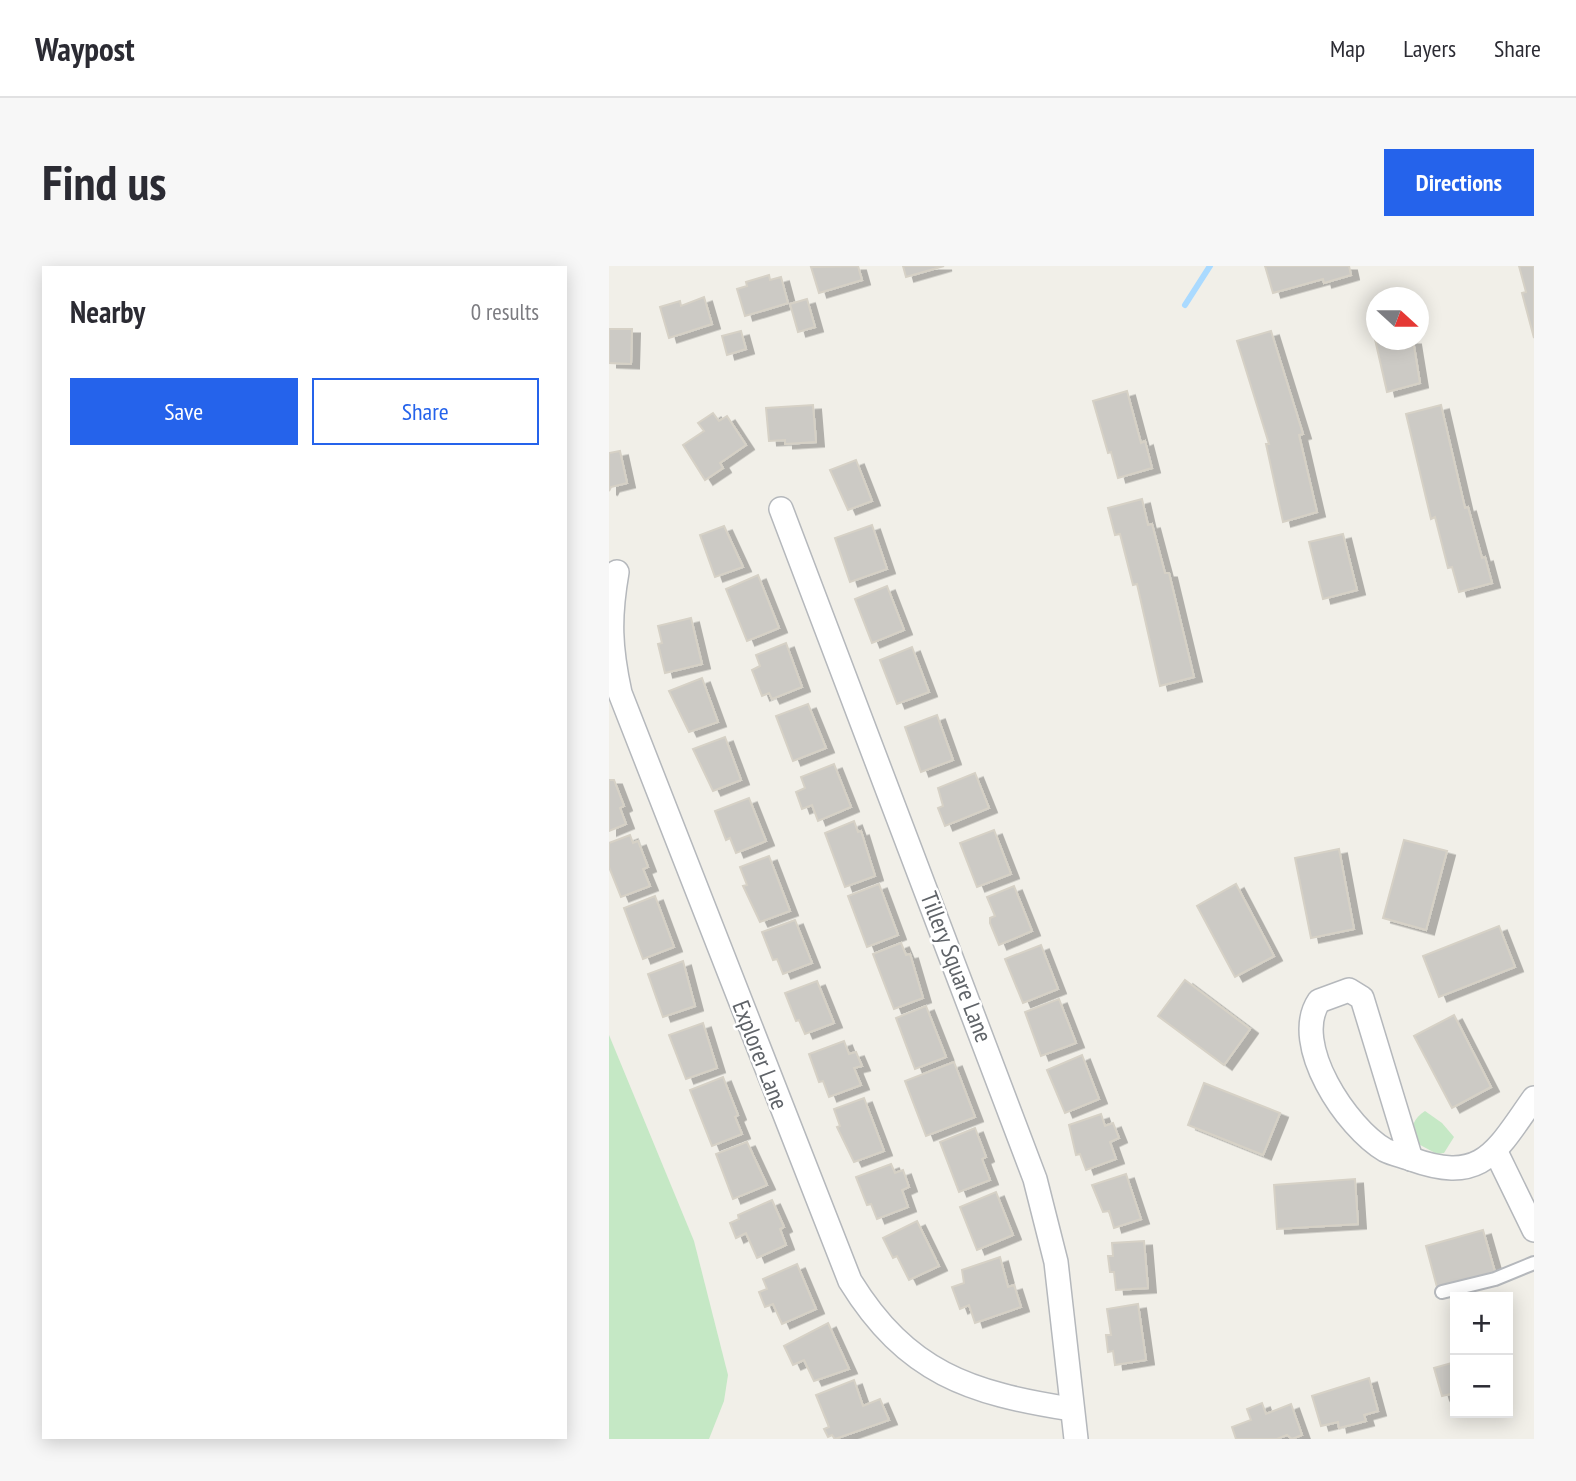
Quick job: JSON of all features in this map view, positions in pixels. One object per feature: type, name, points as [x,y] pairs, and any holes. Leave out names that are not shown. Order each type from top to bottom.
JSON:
[{"type":"street","name":"Tillery Square Lane","points":[[781,509],[994,1064],[1035,1179],[1056,1262],[1076,1439]]},
{"type":"street","name":"Explorer Lane","points":[[617,572],[610,614],[610,647],[621,693],[850,1281],[868,1311],[891,1336],[946,1377],[978,1391],[1012,1400],[1071,1409]]},
{"type":"street","points":[[1411,1159],[1362,998],[1349,990],[1319,1001],[1311,1026],[1325,1082],[1344,1113],[1362,1132],[1386,1150],[1411,1159],[1439,1169],[1460,1170],[1496,1152],[1534,1098]]},
{"type":"street","points":[[1496,1152],[1534,1230]]},
{"type":"lane","points":[[1442,1292],[1495,1279],[1534,1263]]},
{"type":"green space","points":[[609,1035],[694,1241],[728,1375],[724,1401],[709,1439],[609,1439]]},
{"type":"green space","points":[[1425,1111],[1442,1123],[1454,1137],[1444,1153],[1437,1154],[1411,1140],[1413,1124]]},
{"type":"building","points":[[858,266],[862,280],[819,293],[811,267]]},
{"type":"building","points":[[903,266],[944,266],[906,277]]},
{"type":"building","points":[[1265,266],[1349,266],[1351,275],[1324,283],[1323,279],[1273,293]]},
{"type":"building","points":[[1519,266],[1534,266],[1534,338],[1522,293],[1526,292]]},
{"type":"building","points":[[769,275],[770,280],[781,277],[788,303],[745,316],[737,289],[747,286],[746,282]]},
{"type":"building","points":[[704,297],[712,324],[669,338],[660,307],[680,301],[681,306]]},
{"type":"building","points":[[807,299],[815,327],[798,332],[790,304]]},
{"type":"building","points":[[609,329],[632,329],[631,364],[609,363]]},
{"type":"building","points":[[741,331],[746,349],[727,355],[722,336]]},
{"type":"building","points":[[1271,331],[1303,434],[1299,435],[1317,512],[1283,522],[1266,444],[1269,444],[1237,341]]},
{"type":"building","points":[[1377,350],[1415,350],[1420,383],[1387,392]]},
{"type":"building","points":[[1127,391],[1141,443],[1145,441],[1152,468],[1118,478],[1093,401]]},
{"type":"building","points":[[813,405],[816,442],[785,444],[785,440],[769,441],[766,408]]},
{"type":"building","points":[[1441,405],[1465,508],[1468,507],[1492,583],[1459,592],[1452,567],[1448,568],[1435,517],[1431,519],[1406,414]]},
{"type":"building","points":[[713,413],[719,421],[727,416],[746,445],[720,463],[723,468],[705,480],[683,445],[704,431],[698,423]]},
{"type":"building","points":[[620,451],[627,483],[611,487],[609,491],[609,453]]},
{"type":"building","points":[[856,460],[872,501],[848,510],[830,470]]},
{"type":"building","points":[[1142,499],[1148,525],[1152,524],[1165,573],[1169,573],[1194,677],[1160,686],[1137,584],[1133,585],[1120,534],[1115,535],[1108,508]]},
{"type":"building","points":[[872,525],[887,569],[850,582],[835,538]]},
{"type":"building","points":[[724,526],[743,567],[715,577],[700,535]]},
{"type":"building","points":[[1343,534],[1357,590],[1323,599],[1309,542]]},
{"type":"building","points":[[758,575],[779,628],[747,641],[726,589]]},
{"type":"building","points":[[887,586],[904,630],[872,643],[855,599]]},
{"type":"building","points":[[691,618],[702,664],[665,673],[658,644],[662,643],[658,626]]},
{"type":"building","points":[[786,643],[802,687],[772,699],[769,693],[762,696],[752,670],[760,666],[756,655]]},
{"type":"building","points":[[912,647],[929,692],[897,704],[880,660]]},
{"type":"building","points":[[702,678],[718,722],[689,732],[669,691]]},
{"type":"building","points":[[808,704],[826,748],[793,761],[776,716]]},
{"type":"building","points":[[937,715],[953,760],[921,772],[905,727]]},
{"type":"building","points":[[725,737],[741,780],[713,791],[693,749]]},
{"type":"building","points":[[834,764],[851,807],[818,821],[812,805],[802,809],[796,792],[805,788],[801,777]]},
{"type":"building","points":[[975,773],[989,808],[945,826],[938,808],[943,806],[938,788]]},
{"type":"building","points":[[609,780],[614,780],[624,806],[620,808],[626,824],[609,831]]},
{"type":"building","points":[[749,798],[766,841],[736,853],[730,838],[726,840],[715,811]]},
{"type":"building","points":[[854,821],[858,832],[861,831],[875,876],[845,887],[825,833]]},
{"type":"building","points":[[994,830],[1011,874],[977,887],[960,843]]},
{"type":"building","points":[[630,835],[633,843],[638,841],[648,867],[643,869],[650,886],[621,897],[609,867],[609,843]]},
{"type":"building","points":[[1404,840],[1447,851],[1426,930],[1383,918]]},
{"type":"building","points":[[1339,849],[1354,929],[1311,938],[1295,858]]},
{"type":"building","points":[[769,856],[790,911],[760,922],[743,886],[747,885],[740,867]]},
{"type":"building","points":[[879,884],[898,935],[867,947],[848,896]]},
{"type":"building","points":[[1236,884],[1274,956],[1235,977],[1197,906]]},
{"type":"building","points":[[1014,886],[1032,931],[999,945],[990,923],[990,918],[995,916],[987,897]]},
{"type":"building","points":[[655,896],[674,947],[643,959],[624,908]]},
{"type":"building","points":[[795,920],[812,963],[783,974],[777,959],[773,960],[762,932]]},
{"type":"building","points":[[1499,926],[1515,967],[1439,997],[1423,956]]},
{"type":"building","points":[[901,943],[906,955],[910,954],[923,998],[894,1009],[873,954]]},
{"type":"building","points":[[1041,945],[1058,989],[1023,1003],[1005,959]]},
{"type":"building","points":[[683,961],[695,1006],[663,1017],[648,974]]},
{"type":"building","points":[[1185,980],[1250,1029],[1224,1065],[1158,1016]]},
{"type":"building","points":[[817,981],[834,1023],[805,1034],[799,1020],[796,1021],[785,993]]},
{"type":"building","points":[[1059,999],[1076,1043],[1041,1056],[1025,1012]]},
{"type":"building","points":[[926,1006],[946,1057],[915,1069],[896,1018]]},
{"type":"building","points":[[1454,1015],[1491,1087],[1452,1108],[1414,1036]]},
{"type":"building","points":[[703,1023],[717,1068],[686,1079],[669,1035]]},
{"type":"building","points":[[844,1041],[849,1054],[856,1052],[862,1066],[854,1068],[861,1085],[829,1097],[823,1081],[819,1082],[809,1054]]},
{"type":"building","points":[[1082,1055],[1099,1099],[1065,1113],[1047,1070]]},
{"type":"building","points":[[954,1062],[975,1117],[926,1136],[905,1081]]},
{"type":"building","points":[[723,1077],[738,1115],[735,1117],[742,1134],[712,1146],[690,1090]]},
{"type":"building","points":[[1204,1083],[1280,1113],[1263,1155],[1188,1125]]},
{"type":"building","points":[[864,1098],[884,1151],[854,1162],[837,1127],[840,1126],[834,1109]]},
{"type":"building","points":[[1101,1114],[1105,1126],[1113,1123],[1119,1138],[1110,1142],[1116,1159],[1086,1170],[1080,1154],[1076,1155],[1069,1125]]},
{"type":"building","points":[[975,1128],[986,1157],[982,1159],[990,1180],[959,1192],[940,1142]]},
{"type":"building","points":[[747,1142],[767,1185],[733,1199],[716,1154]]},
{"type":"building","points":[[891,1164],[895,1173],[903,1170],[909,1187],[902,1190],[908,1207],[877,1219],[871,1204],[867,1205],[856,1177]]},
{"type":"building","points":[[1126,1174],[1141,1219],[1114,1228],[1109,1211],[1103,1212],[1092,1185]]},
{"type":"building","points":[[1355,1179],[1358,1224],[1277,1229],[1274,1185]]},
{"type":"building","points":[[996,1192],[1013,1235],[977,1250],[960,1207]]},
{"type":"building","points":[[772,1200],[784,1227],[780,1229],[786,1245],[757,1258],[746,1233],[736,1238],[730,1223],[739,1219],[738,1215]]},
{"type":"building","points":[[917,1221],[939,1266],[909,1280],[897,1256],[893,1258],[883,1238]]},
{"type":"building","points":[[1483,1230],[1495,1272],[1437,1287],[1426,1246]]},
{"type":"building","points":[[1144,1241],[1148,1288],[1116,1290],[1114,1272],[1110,1272],[1108,1256],[1113,1256],[1112,1243]]},
{"type":"building","points":[[1000,1257],[1008,1287],[1014,1285],[1021,1307],[975,1323],[969,1305],[960,1309],[952,1287],[964,1283],[962,1270]]},
{"type":"building","points":[[797,1264],[816,1309],[782,1324],[773,1304],[765,1307],[759,1292],[767,1289],[763,1279]]},
{"type":"building","points":[[1138,1304],[1146,1360],[1115,1365],[1113,1351],[1108,1352],[1106,1335],[1111,1335],[1107,1309]]},
{"type":"building","points":[[828,1323],[849,1369],[814,1381],[804,1360],[793,1365],[784,1346]]},
{"type":"building","points":[[1450,1363],[1450,1394],[1442,1396],[1434,1368]]},
{"type":"building","points":[[1369,1378],[1378,1411],[1364,1415],[1366,1421],[1339,1428],[1338,1422],[1321,1426],[1312,1396]]},
{"type":"building","points":[[854,1380],[863,1406],[880,1399],[889,1420],[835,1439],[832,1435],[828,1437],[824,1429],[829,1427],[816,1395]]},
{"type":"building","points":[[1262,1403],[1266,1414],[1291,1404],[1302,1435],[1292,1439],[1287,1435],[1277,1439],[1236,1439],[1232,1427],[1251,1420],[1247,1409]]},
{"type":"waterway","points":[[1185,305],[1210,266]]}]
